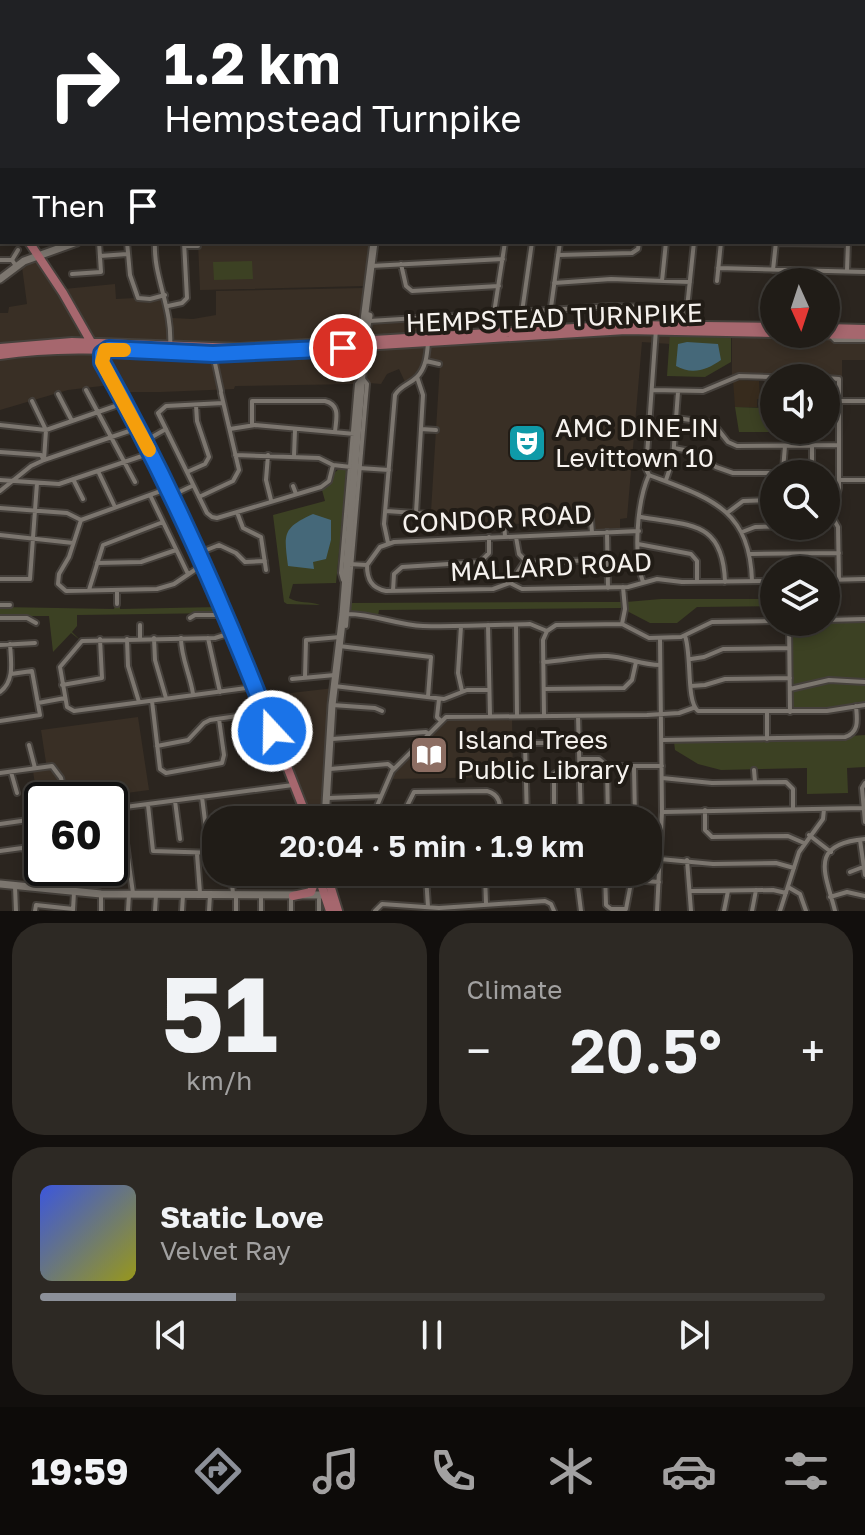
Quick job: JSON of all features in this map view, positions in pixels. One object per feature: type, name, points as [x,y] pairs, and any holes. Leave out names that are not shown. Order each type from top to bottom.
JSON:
[{"type":"main road","points":[[30,244],[102,362],[171,492],[226,615],[302,806]]},
{"type":"main road","points":[[0,279],[14,263],[72,244]]},
{"type":"main road","points":[[327,806],[332,705],[349,564],[355,434],[375,244]]},
{"type":"main road","points":[[364,343],[362,336],[373,266]]},
{"type":"main road","name":"HEMPSTEAD TURNPIKE","points":[[0,348],[72,342],[109,349],[213,351],[548,332],[760,327]]},
{"type":"main road","name":"HEMPSTEAD TURNPIKE","points":[[685,328],[760,332]]},
{"type":"main road","points":[[72,342],[83,340],[84,331]]},
{"type":"main road","name":"HEMPSTEAD TURNPIKE","points":[[480,336],[548,332]]},
{"type":"main road","points":[[840,332],[865,335]]},
{"type":"main road","name":"HEMPSTEAD TURNPIKE","points":[[0,355],[92,345],[170,350]]},
{"type":"main road","points":[[102,362],[103,352],[109,349]]},
{"type":"main road","points":[[293,785],[298,806]]},
{"type":"main road","points":[[0,884],[101,894],[322,897],[338,911]]},
{"type":"main road","points":[[292,896],[311,892],[314,886]]},
{"type":"main road","points":[[319,886],[329,911]]},
{"type":"main road","points":[[322,897],[328,886]]},
{"type":"street","points":[[72,274],[101,272],[99,244]]},
{"type":"street","points":[[127,244],[138,298],[165,295]]},
{"type":"street","points":[[155,244],[156,266],[168,306],[170,350]]},
{"type":"street","points":[[168,306],[182,303],[187,298],[184,244],[198,246]]},
{"type":"street","points":[[494,313],[505,244]]},
{"type":"street","points":[[522,312],[532,244]]},
{"type":"street","points":[[548,332],[560,244]]},
{"type":"street","points":[[558,255],[632,253],[638,249],[639,244]]},
{"type":"street","points":[[662,281],[666,244]]},
{"type":"street","points":[[685,328],[694,244]]},
{"type":"street","points":[[717,281],[721,244]]},
{"type":"street","points":[[773,268],[776,244]]},
{"type":"street","points":[[847,271],[848,244]]},
{"type":"street","points":[[0,260],[14,263],[18,250]]},
{"type":"street","points":[[100,256],[127,254]]},
{"type":"street","points":[[373,266],[503,259]]},
{"type":"street","points":[[401,264],[406,286],[412,291],[499,286]]},
{"type":"street","points":[[718,268],[760,270]]},
{"type":"street","points":[[840,271],[865,272]]},
{"type":"street","points":[[554,283],[611,279],[690,282]]},
{"type":"street","points":[[368,321],[612,306],[687,308]]},
{"type":"street","points":[[656,328],[645,467],[649,475],[703,497],[727,513],[742,532],[750,554],[752,581]]},
{"type":"street","points":[[388,543],[384,528],[395,395],[402,386],[417,377],[426,361],[428,340]]},
{"type":"street","points":[[199,497],[236,478],[239,470],[213,351]]},
{"type":"street","points":[[426,361],[439,364]]},
{"type":"street","points":[[651,390],[707,391],[739,376],[760,377]]},
{"type":"street","points":[[345,586],[341,573],[367,384],[362,377]]},
{"type":"street","points":[[416,513],[423,389],[417,377]]},
{"type":"street","points":[[86,390],[135,482]]},
{"type":"street","points":[[666,480],[672,466],[679,391]]},
{"type":"street","points":[[58,394],[72,421]]},
{"type":"street","points":[[252,425],[252,401],[255,400],[325,401],[332,403],[336,409],[335,432]]},
{"type":"street","points":[[32,401],[46,430],[44,460]]},
{"type":"street","points":[[840,401],[865,401]]},
{"type":"street","points":[[0,425],[46,430],[124,403]]},
{"type":"street","points":[[223,403],[161,408],[159,416],[212,517],[327,484],[333,465]]},
{"type":"street","points":[[187,472],[205,464],[209,456],[197,421],[196,405]]},
{"type":"street","points":[[676,418],[710,421],[734,446],[839,445],[839,460]]},
{"type":"street","points":[[230,429],[252,425],[355,434]]},
{"type":"street","points":[[0,491],[31,466],[44,460],[138,428]]},
{"type":"street","points":[[145,441],[166,429]]},
{"type":"street","points":[[421,429],[436,430]]},
{"type":"street","points":[[635,429],[648,430]]},
{"type":"street","points":[[294,456],[295,430]]},
{"type":"street","points":[[812,445],[812,460]]},
{"type":"street","points":[[674,448],[695,452],[727,472],[778,473],[783,470],[785,446]]},
{"type":"street","points":[[0,452],[41,455],[44,460]]},
{"type":"street","points":[[0,480],[59,484],[151,453]]},
{"type":"street","points":[[235,455],[319,458],[333,465],[389,470]]},
{"type":"street","points":[[268,455],[266,480],[272,501]]},
{"type":"street","points":[[98,471],[115,507]]},
{"type":"street","points":[[643,582],[637,564],[638,544],[643,490],[649,475]]},
{"type":"street","points":[[73,479],[83,499]]},
{"type":"street","points":[[840,480],[865,480]]},
{"type":"street","points":[[0,579],[30,579],[37,483]]},
{"type":"street","points":[[194,485],[150,495],[81,520],[59,574],[59,585],[66,591],[157,589],[169,586],[204,564]]},
{"type":"street","points":[[293,486],[296,494]]},
{"type":"street","points":[[150,495],[188,574]]},
{"type":"street","points":[[727,513],[743,501],[760,500]]},
{"type":"street","points":[[0,508],[71,514],[81,520]]},
{"type":"street","points":[[386,511],[430,514]]},
{"type":"street","points":[[237,512],[243,528],[261,537],[266,570]]},
{"type":"street","points":[[641,517],[692,526],[708,533],[722,552],[725,582]]},
{"type":"street","points":[[591,520],[592,533]]},
{"type":"street","points":[[89,590],[100,549],[106,542],[163,522]]},
{"type":"street","points":[[504,524],[505,536]]},
{"type":"street","points":[[742,532],[760,527]]},
{"type":"street","name":"CONDOR ROAD","points":[[367,565],[375,551],[388,543],[639,531]]},
{"type":"street","points":[[607,532],[608,588]]},
{"type":"street","points":[[0,535],[73,543]]},
{"type":"street","points":[[516,536],[519,554],[525,561]]},
{"type":"street","points":[[346,626],[349,564],[367,565],[373,586],[393,591],[394,574],[402,567],[480,562],[489,553],[489,537]]},
{"type":"street","points":[[750,554],[839,553],[838,540]]},
{"type":"street","points":[[638,544],[691,554],[697,561],[697,582]]},
{"type":"street","points":[[199,553],[219,545],[236,553],[245,562],[265,561]]},
{"type":"street","points":[[96,563],[141,562],[176,550]]},
{"type":"street","points":[[525,561],[607,560]]},
{"type":"street","points":[[510,583],[525,561]]},
{"type":"street","name":"MALLARD ROAD","points":[[393,591],[493,589],[510,583],[522,589],[623,587],[657,579],[760,581]]},
{"type":"street","points":[[840,580],[865,579]]},
{"type":"street","points":[[622,624],[625,609],[623,587]]},
{"type":"street","points":[[117,590],[117,604]]},
{"type":"street","points":[[0,605],[10,605]]},
{"type":"street","points":[[345,614],[365,614],[395,623],[421,626],[535,625],[547,631]]},
{"type":"street","points":[[190,618],[195,615],[226,615]]},
{"type":"street","points":[[0,618],[27,618],[36,623]]},
{"type":"street","points":[[840,620],[865,619]]},
{"type":"street","points":[[544,716],[543,640],[547,631],[556,625],[622,624],[643,637],[660,638],[685,636],[701,625],[712,622],[760,621]]},
{"type":"street","points":[[140,625],[140,638]]},
{"type":"street","points":[[461,625],[458,673],[462,691]]},
{"type":"street","points":[[488,625],[490,716]]},
{"type":"street","points":[[516,625],[517,716]]},
{"type":"street","points":[[233,632],[208,638],[82,641],[60,670],[67,707],[74,711],[256,687]]},
{"type":"street","points":[[685,636],[691,659],[693,708]]},
{"type":"street","points":[[789,636],[790,712]]},
{"type":"street","points":[[154,638],[155,660],[166,699]]},
{"type":"street","points":[[181,638],[182,656],[193,695]]},
{"type":"street","points":[[208,638],[220,692]]},
{"type":"street","points":[[660,638],[662,806]]},
{"type":"street","points":[[62,685],[102,678],[100,639]]},
{"type":"street","points":[[127,639],[128,666],[139,702]]},
{"type":"street","points":[[305,677],[306,640],[339,641],[431,657],[428,697]]},
{"type":"street","points":[[0,645],[35,643]]},
{"type":"street","points":[[0,692],[7,686],[11,674],[10,644]]},
{"type":"street","points":[[691,659],[721,649],[789,648]]},
{"type":"street","points":[[543,662],[562,661],[576,656],[606,656],[660,665]]},
{"type":"street","points":[[543,689],[624,688],[632,680],[636,662]]},
{"type":"street","points":[[0,721],[40,715],[32,671],[11,674]]},
{"type":"street","points":[[292,679],[335,675]]},
{"type":"street","points":[[691,686],[725,679],[790,678]]},
{"type":"street","points":[[790,689],[829,680],[865,682]]},
{"type":"street","points":[[334,686],[439,699],[447,699],[462,691],[489,690]]},
{"type":"street","points":[[38,703],[65,698]]},
{"type":"street","points":[[439,699],[437,717],[441,721]]},
{"type":"street","points":[[152,701],[161,770],[169,773],[220,765],[224,755],[219,719]]},
{"type":"street","points":[[332,705],[382,711]]},
{"type":"street","points":[[377,806],[394,769],[446,717],[661,714],[693,708],[704,713],[836,711],[865,705]]},
{"type":"street","points":[[661,740],[848,737],[857,728],[856,706]]},
{"type":"street","points":[[157,746],[188,740],[204,723],[265,712]]},
{"type":"street","points":[[767,712],[767,739]]},
{"type":"street","points":[[578,716],[581,806]]},
{"type":"street","points":[[238,734],[271,728]]},
{"type":"street","points":[[330,740],[428,734]]},
{"type":"street","points":[[513,743],[579,743]]},
{"type":"street","points":[[525,743],[527,806]]},
{"type":"street","points":[[29,745],[35,768]]},
{"type":"street","points":[[580,759],[599,759],[607,766],[662,766]]},
{"type":"street","points":[[328,769],[388,764],[394,769]]},
{"type":"street","points":[[0,773],[52,766],[58,771],[61,782]]},
{"type":"street","points":[[607,766],[608,806]]},
{"type":"street","points":[[634,766],[635,806]]},
{"type":"street","points":[[554,806],[554,774],[560,770],[580,770]]},
{"type":"street","points":[[754,770],[755,782]]},
{"type":"street","points":[[11,772],[17,793]]},
{"type":"street","points":[[662,778],[712,783],[789,783],[793,789],[793,809]]},
{"type":"street","points":[[865,783],[862,788],[865,822]]},
{"type":"street","points":[[128,807],[293,785]]},
{"type":"street","points":[[407,806],[414,793],[487,791],[499,800],[499,806]]},
{"type":"street","points":[[328,798],[381,796]]},
{"type":"street","points":[[202,797],[203,806]]},
{"type":"street","points":[[175,801],[180,839]]},
{"type":"street","points":[[148,804],[153,851],[202,853]]},
{"type":"street","points":[[662,812],[864,808]]},
{"type":"street","points":[[780,911],[804,843],[823,819],[824,809]]},
{"type":"street","points":[[705,810],[705,830],[712,837],[788,836],[804,843]]},
{"type":"street","points":[[0,824],[24,821]]},
{"type":"street","points":[[809,835],[831,852]]},
{"type":"street","points":[[835,911],[824,873],[831,852],[844,842],[863,839],[865,875]]},
{"type":"street","points":[[0,851],[24,849]]},
{"type":"street","points":[[197,853],[200,895]]},
{"type":"street","points":[[662,859],[713,864],[776,863],[794,868]]},
{"type":"street","points":[[687,860],[691,911]]},
{"type":"street","points":[[850,872],[863,867]]},
{"type":"street","points":[[128,876],[128,911]]},
{"type":"street","points":[[15,886],[16,911]]},
{"type":"street","points":[[233,886],[236,911]]},
{"type":"street","points":[[427,886],[428,907]]},
{"type":"street","points":[[485,886],[486,905]]},
{"type":"street","points":[[578,886],[581,911]]},
{"type":"street","points":[[605,886],[606,905],[611,909],[626,910],[631,886]]},
{"type":"street","points":[[657,911],[659,886]]},
{"type":"street","points":[[788,887],[800,894],[806,911]]},
{"type":"street","points":[[752,911],[756,890]]},
{"type":"street","points":[[691,891],[786,893]]},
{"type":"street","points":[[724,911],[728,891]]},
{"type":"street","points":[[35,911],[36,905],[72,910],[74,892]]},
{"type":"street","points":[[830,897],[847,892],[865,896]]},
{"type":"street","points":[[101,894],[101,911]]},
{"type":"street","points":[[155,911],[156,895]]},
{"type":"street","points":[[182,911],[183,895]]},
{"type":"street","points":[[209,911],[210,895]]},
{"type":"street","points":[[261,896],[261,911]]},
{"type":"street","points":[[291,911],[292,896]]},
{"type":"street","points":[[319,911],[322,897]]},
{"type":"street","points":[[375,911],[382,904],[456,909],[545,901],[551,904],[554,911]]},
{"type":"shaded area","points":[[198,244],[371,244],[365,286],[200,290]]},
{"type":"shaded area","points":[[39,259],[87,340],[41,340],[0,347],[0,313],[8,313],[9,307],[27,304],[22,267]]},
{"type":"shaded area","points":[[115,284],[116,299],[135,298],[143,302],[164,299],[168,316],[168,344],[94,339],[64,289]]},
{"type":"shaded area","points":[[365,288],[358,338],[172,345],[172,318],[193,319],[216,315],[216,291]]},
{"type":"shaded area","points":[[419,319],[420,335],[370,337],[370,321]]},
{"type":"shaded area","points":[[670,331],[670,344],[642,342],[627,518],[620,519],[620,530],[593,531],[592,520],[430,528],[440,364],[427,361],[418,375],[405,382],[399,369],[387,374],[381,384],[369,383],[365,377],[367,347]]},
{"type":"shaded area","points":[[732,334],[760,334],[760,348],[840,348],[840,335],[865,335],[865,360],[842,360],[842,379],[840,364],[760,364],[760,377],[732,379]]},
{"type":"shaded area","points":[[363,347],[359,379],[355,384],[235,386],[234,389],[161,392],[123,392],[101,351]]},
{"type":"shaded area","points":[[92,349],[110,385],[68,390],[0,410],[0,356]]},
{"type":"shaded area","points":[[733,380],[759,381],[757,407],[735,407]]},
{"type":"shaded area","points":[[334,688],[328,806],[304,806],[264,699]]},
{"type":"shaded area","points":[[512,716],[513,777],[388,779],[392,771],[446,717]]},
{"type":"shaded area","points":[[138,717],[149,790],[128,793],[128,782],[35,782],[33,771],[47,769],[41,730]]},
{"type":"green space","points":[[252,261],[253,279],[214,280],[213,262]]},
{"type":"green space","points":[[670,333],[731,335],[731,362],[705,377],[667,376]]},
{"type":"green space","points":[[735,407],[760,408],[760,432],[739,432]]},
{"type":"green space","points":[[339,469],[347,469],[336,583],[293,584],[289,598],[320,605],[287,604],[284,602],[273,515],[325,501],[322,490],[331,483],[333,474]]},
{"type":"green space","points":[[760,599],[760,606],[697,607],[677,623],[650,623],[627,611],[626,602]]},
{"type":"green space","points":[[622,602],[622,608],[379,610],[378,616],[349,612],[350,603]]},
{"type":"green space","points":[[115,605],[120,605],[120,609],[219,607],[221,613],[77,615],[77,626],[72,632],[80,640],[71,633],[53,652],[49,616],[0,616],[0,607],[114,609]]},
{"type":"green space","points":[[865,619],[865,705],[835,710],[790,711],[789,636],[840,636],[840,620]]},
{"type":"green space","points":[[865,735],[865,767],[847,768],[848,793],[807,794],[807,768],[721,770],[698,764],[675,750],[674,742],[846,739]]},
{"type":"water","points":[[678,344],[718,344],[721,360],[699,370],[676,366]]},
{"type":"water","points":[[313,514],[331,520],[331,540],[326,559],[313,562],[314,569],[288,566],[287,533],[295,524]]},
{"type":"slow traffic","points":[[124,350],[105,350],[102,362],[149,450]]},
{"type":"place","name":"AMC DINE-IN Levittown 10","points":[[527,443]]},
{"type":"place","name":"Island Trees Public Library","points":[[429,755]]},
{"type":"route","points":[[272,731],[184,518],[102,362],[102,354],[109,349],[213,354],[343,348]]}]
